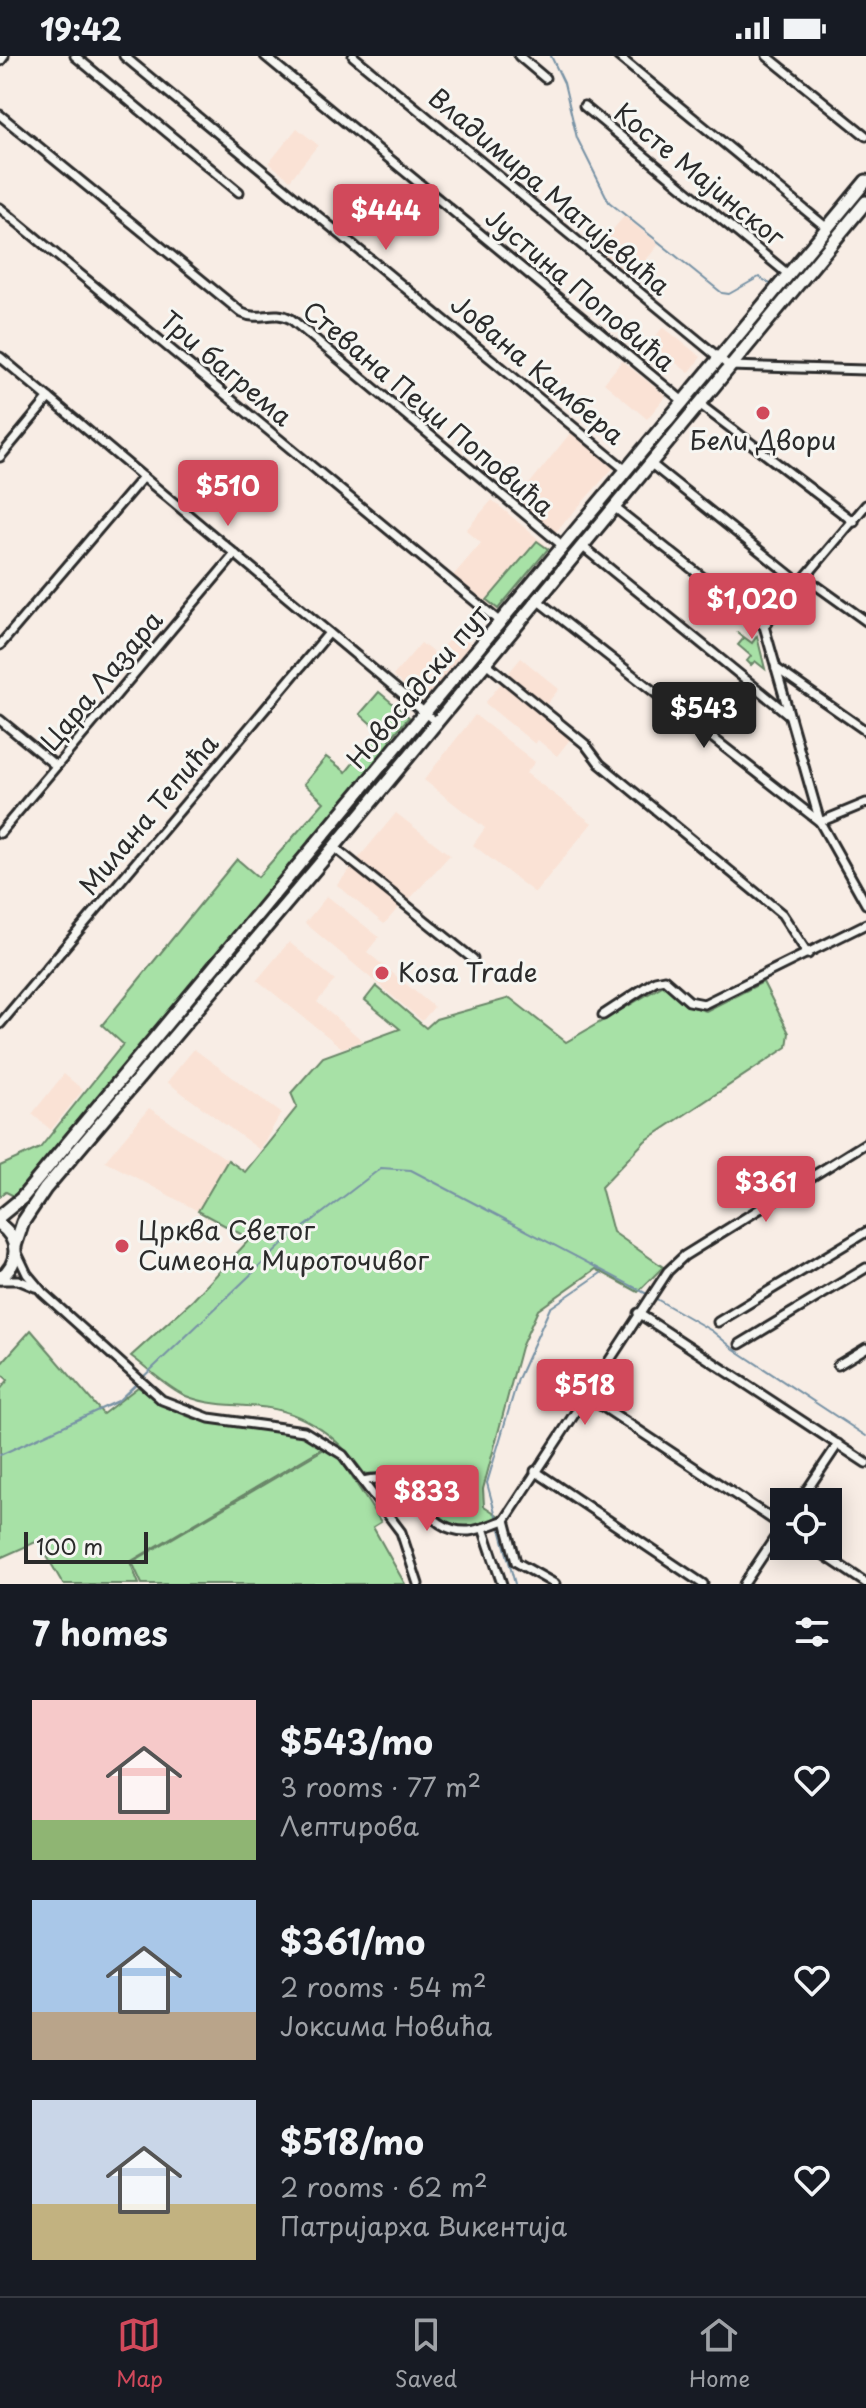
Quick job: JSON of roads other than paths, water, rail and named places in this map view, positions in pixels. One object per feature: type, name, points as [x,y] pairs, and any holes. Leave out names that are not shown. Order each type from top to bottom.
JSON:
[{"type":"main road","name":"Новосадски пут","points":[[0,1279],[12,1266],[21,1227],[45,1189],[334,847],[650,463],[698,403],[724,362],[789,275],[866,181]]},
{"type":"main road","name":"Новосадски пут","points":[[0,1216],[22,1198],[684,402],[724,362],[866,202]]},
{"type":"main road","points":[[0,1225],[9,1232],[16,1248]]},
{"type":"street","points":[[75,56],[239,192]]},
{"type":"street","name":"Јована Камбера","points":[[124,56],[627,471]]},
{"type":"street","name":"Јустина Поповића","points":[[265,56],[684,402]]},
{"type":"street","name":"Владимира Матијевића","points":[[353,56],[724,362]]},
{"type":"street","points":[[519,56],[545,78]]},
{"type":"street","points":[[618,56],[827,228]]},
{"type":"street","points":[[767,56],[866,136]]},
{"type":"street","name":"Косте Мајинског","points":[[584,106],[789,275]]},
{"type":"street","name":"Стевана Пеци Поповића","points":[[0,115],[242,313],[259,318],[276,313],[291,319],[563,546]]},
{"type":"street","name":"Три багрема","points":[[0,208],[500,622]]},
{"type":"street","points":[[0,357],[437,723]]},
{"type":"street","points":[[724,362],[866,370]]},
{"type":"street","points":[[0,457],[49,398]]},
{"type":"street","points":[[698,403],[854,522]]},
{"type":"street","points":[[650,463],[804,581],[866,621]]},
{"type":"street","points":[[0,645],[143,477]]},
{"type":"street","points":[[764,626],[866,505]]},
{"type":"street","points":[[614,507],[764,626],[820,822],[866,904]]},
{"type":"street","points":[[582,546],[788,714]]},
{"type":"street","name":"Цара Лазара","points":[[0,833],[235,554]]},
{"type":"street","points":[[537,600],[820,822]]},
{"type":"street","name":"Милана Тепића","points":[[0,1024],[329,633]]},
{"type":"street","points":[[486,663],[585,744],[600,764],[782,914],[808,954]]},
{"type":"street","points":[[776,668],[866,731]]},
{"type":"street","points":[[0,720],[56,766]]},
{"type":"street","points":[[820,822],[866,803]]},
{"type":"street","points":[[334,847],[473,959]]},
{"type":"street","points":[[603,1015],[655,981],[664,979],[689,1001],[704,1004],[866,924]]},
{"type":"street","points":[[363,1481],[381,1477],[395,1480],[443,1525],[461,1530],[483,1528],[505,1520],[649,1295],[684,1256],[866,1143]]},
{"type":"street","points":[[718,1322],[866,1232]]},
{"type":"street","points":[[16,1248],[27,1274],[43,1293],[162,1400],[192,1414],[304,1431],[343,1455],[401,1532],[418,1584]]},
{"type":"street","points":[[740,1344],[866,1268]]},
{"type":"street","points":[[0,1279],[23,1281],[43,1293]]},
{"type":"street","points":[[638,1313],[866,1463]]},
{"type":"street","points":[[838,1365],[866,1348]]},
{"type":"street","points":[[587,1396],[770,1517]]},
{"type":"street","points":[[808,1488],[838,1444]]},
{"type":"street","points":[[535,1471],[703,1584]]},
{"type":"street","points":[[505,1520],[516,1562],[555,1584]]},
{"type":"street","points":[[483,1528],[502,1584]]},
{"type":"street","points":[[744,1584],[770,1545]]},
{"type":"street","points":[[832,1560],[866,1583]]},
{"type":"waterway","points":[[551,56],[564,83],[577,138],[609,202],[722,293],[729,294],[759,277],[772,285]]},
{"type":"waterway","points":[[0,1455],[118,1401],[286,1241],[381,1168],[411,1170],[647,1294]]},
{"type":"waterway","points":[[496,1516],[487,1483],[518,1379],[550,1308],[601,1273]]},
{"type":"waterway","points":[[653,1297],[712,1331],[734,1349],[866,1436]]},
{"type":"waterway","points":[[500,1529],[515,1584]]},
{"type":"place","name":"Бели Двори","points":[[763,413]]},
{"type":"place","name":"Kosa Trade","points":[[382,973]]},
{"type":"place","name":"Црква Светог Симеона Мироточивог","points":[[122,1246]]}]
